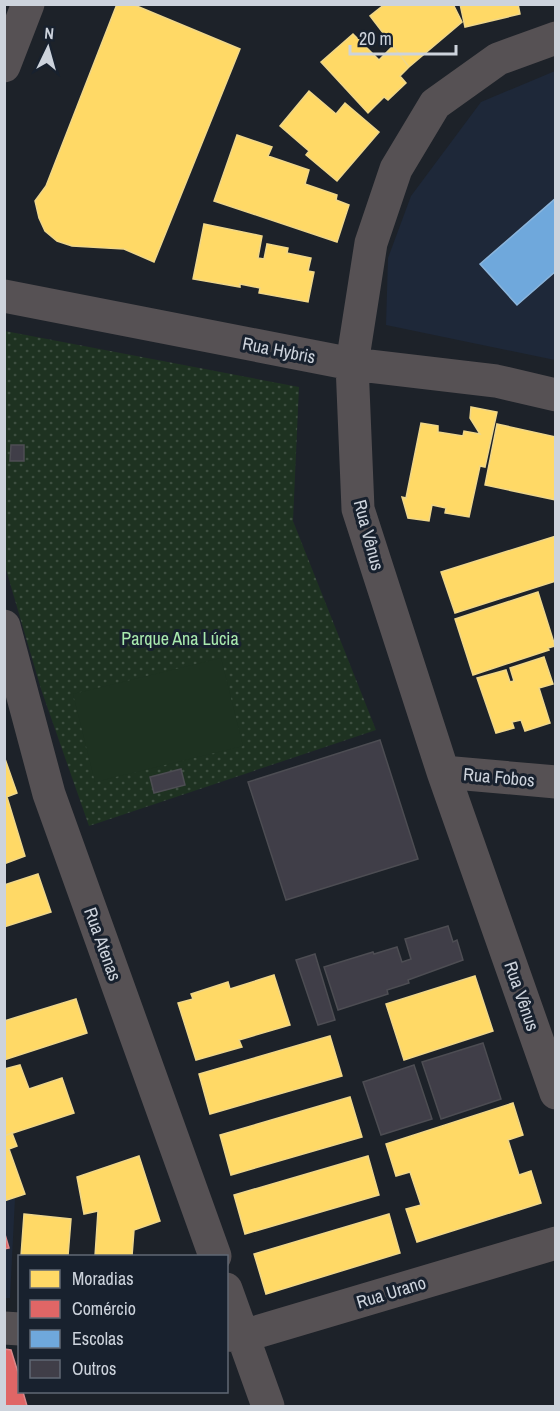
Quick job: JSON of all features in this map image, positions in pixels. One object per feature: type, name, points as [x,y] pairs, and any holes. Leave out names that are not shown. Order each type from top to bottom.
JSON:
[{"type":"street","points":[[4,66],[28,4]]},
{"type":"street","name":"Rua Vênus","points":[[555,38],[498,59],[435,104],[396,170],[371,243],[352,364],[358,509],[443,772],[555,1093]]},
{"type":"street","name":"Rua Hybris","points":[[4,296],[352,364],[496,381],[555,395]]},
{"type":"street","name":"Rua Atenas","points":[[4,626],[49,794],[214,1255]]},
{"type":"street","name":"Rua Fobos","points":[[443,772],[555,782]]},
{"type":"street","name":"Rua Urano","points":[[235,1335],[555,1243]]},
{"type":"street","points":[[228,1299],[235,1335],[268,1407]]},
{"type":"shaded area","points":[[555,71],[555,360],[386,325],[388,258],[411,196],[481,102]]},
{"type":"shaded area","points":[[15,1198],[10,1298],[5,1298],[4,1201]]},
{"type":"green space","name":"Parque Ana Lúcia","points":[[5,331],[299,387],[293,521],[376,730],[89,826],[41,689],[5,566]]},
{"type":"green space","points":[[221,658],[243,746],[95,782],[73,694]]},
{"type":"building: Moradias","points":[[117,4],[132,4],[240,49],[154,262],[124,249],[72,246],[57,241],[45,231],[35,201],[46,186]]},
{"type":"building: Moradias","points":[[385,4],[453,4],[462,22],[409,67],[370,16]]},
{"type":"building: Moradias","points":[[460,4],[518,4],[520,14],[465,27]]},
{"type":"building: Moradias","points":[[353,34],[379,60],[393,46],[409,67],[400,76],[406,83],[388,100],[384,97],[368,113],[321,62]]},
{"type":"building: Moradias","points":[[309,91],[336,114],[345,103],[379,132],[337,181],[306,155],[309,151],[280,126]]},
{"type":"building: Moradias","points":[[237,135],[272,147],[268,156],[309,170],[305,184],[337,195],[336,200],[349,205],[337,242],[214,201]]},
{"type":"building: Moradias","points":[[204,224],[262,236],[258,258],[264,259],[267,244],[288,248],[287,253],[311,258],[308,271],[314,272],[308,302],[259,293],[260,288],[240,284],[240,287],[193,279]]},
{"type":"building: Moradias","points":[[471,407],[497,412],[485,467],[480,466],[469,517],[445,513],[446,508],[432,505],[429,521],[408,518],[402,497],[406,498],[421,423],[438,426],[438,432],[463,436],[464,431],[480,434],[470,418]]},
{"type":"building: Moradias","points":[[497,424],[556,437],[556,500],[485,485]]},
{"type":"building: Moradias","points":[[556,536],[556,581],[455,613],[441,572]]},
{"type":"building: Moradias","points":[[538,592],[555,646],[473,675],[455,619]]},
{"type":"building: Moradias","points":[[544,657],[553,684],[539,688],[550,723],[525,731],[521,720],[512,722],[514,728],[496,733],[477,678],[506,670],[510,682],[514,681],[510,668]]},
{"type":"building: Moradias","points":[[4,756],[17,793],[4,798]]},
{"type":"building: Moradias","points":[[7,797],[25,856],[4,864],[4,798]]},
{"type":"building: Moradias","points":[[38,874],[51,912],[4,927],[4,885]]},
{"type":"building: Moradias","points":[[274,975],[290,1025],[239,1040],[242,1047],[196,1060],[178,1003],[193,999],[191,994],[228,982],[230,989]]},
{"type":"building: Moradias","points":[[475,976],[493,1031],[404,1060],[386,1004]]},
{"type":"building: Moradias","points":[[76,999],[87,1033],[4,1060],[4,1021]]},
{"type":"building: Moradias","points":[[330,1036],[342,1076],[210,1114],[199,1074]]},
{"type":"building: Moradias","points":[[20,1065],[29,1089],[62,1078],[74,1113],[4,1136],[4,1069]]},
{"type":"building: Moradias","points":[[350,1097],[362,1137],[231,1175],[220,1135]]},
{"type":"building: Moradias","points":[[513,1103],[523,1135],[508,1140],[519,1175],[531,1171],[541,1203],[417,1242],[406,1209],[421,1205],[410,1172],[396,1176],[386,1144]]},
{"type":"building: Moradias","points":[[12,1133],[17,1146],[9,1149],[25,1194],[4,1201],[4,1136]]},
{"type":"building: Moradias","points":[[139,1156],[160,1221],[134,1230],[132,1255],[95,1255],[98,1211],[84,1214],[77,1177]]},
{"type":"building: Moradias","points":[[368,1156],[379,1195],[245,1234],[234,1195]]},
{"type":"building: Moradias","points":[[24,1214],[71,1219],[68,1255],[21,1255]]},
{"type":"building: Moradias","points":[[389,1214],[400,1253],[266,1294],[254,1254]]},
{"type":"building: Comércio","points":[[4,1231],[9,1248],[4,1249]]},
{"type":"building: Comércio","points":[[4,1349],[11,1350],[18,1373],[18,1393],[23,1393],[27,1406],[4,1406]]},
{"type":"building: Escolas","points":[[556,198],[556,271],[517,305],[480,264]]},
{"type":"building: Outros","points":[[11,445],[24,445],[24,461],[10,461]]},
{"type":"building: Outros","points":[[380,740],[418,859],[286,900],[248,782]]},
{"type":"building: Outros","points":[[181,769],[185,785],[154,793],[150,777]]},
{"type":"building: Outros","points":[[448,926],[453,942],[457,940],[463,960],[408,980],[409,983],[387,990],[388,994],[338,1010],[324,967],[397,947],[402,962],[411,959],[405,939]]},
{"type":"building: Outros","points":[[315,954],[335,1020],[318,1025],[296,960]]},
{"type":"building: Outros","points":[[483,1043],[501,1099],[441,1119],[422,1062]]},
{"type":"building: Outros","points":[[414,1065],[432,1119],[381,1135],[363,1082]]}]
